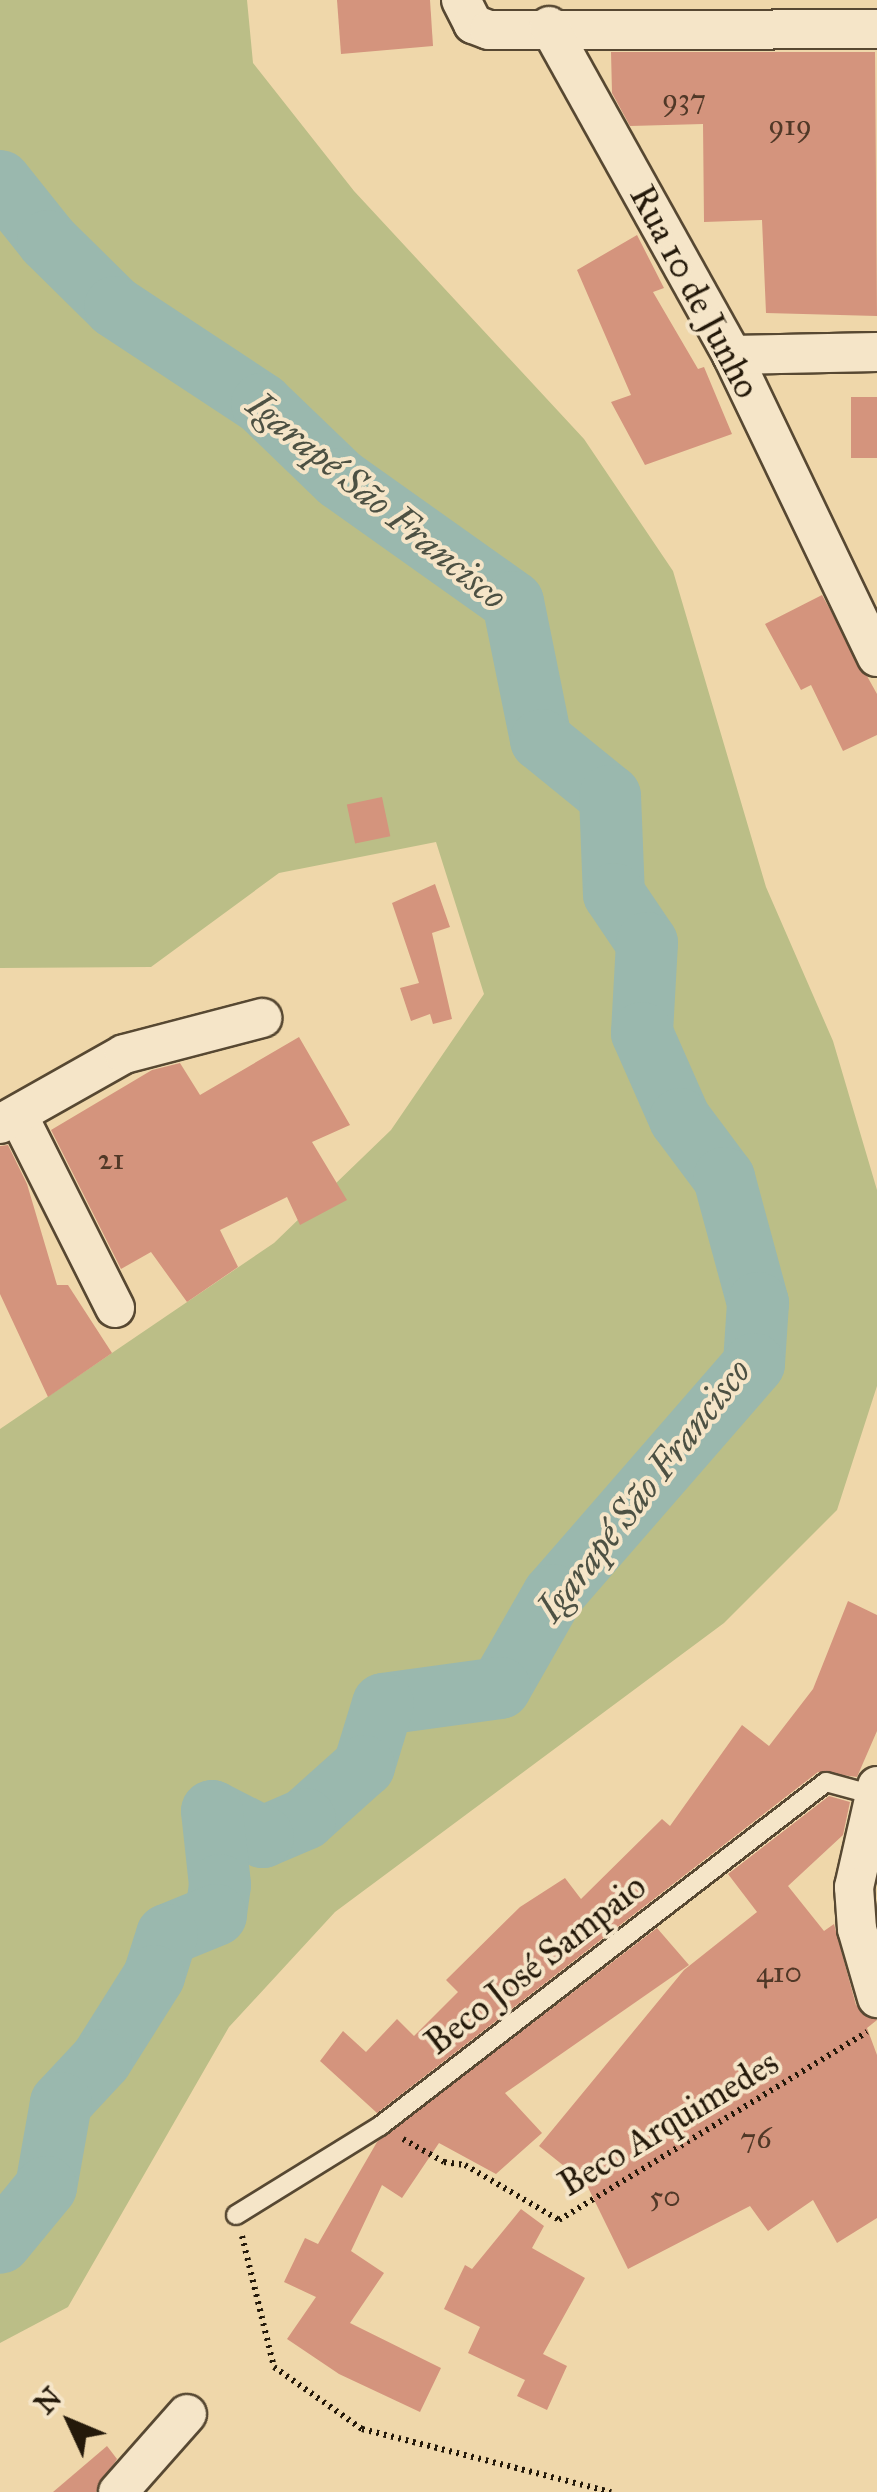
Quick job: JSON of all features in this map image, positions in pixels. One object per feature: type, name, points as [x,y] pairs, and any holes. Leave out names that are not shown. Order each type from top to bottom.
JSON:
[{"type":"street","points":[[461,0],[473,24],[489,30],[548,26],[877,29]]},
{"type":"street","name":"Rua 10 de Junho","points":[[548,26],[732,355],[877,657]]},
{"type":"street","points":[[732,355],[877,352]]},
{"type":"street","points":[[115,1308],[9,1120],[124,1054],[262,1018]]},
{"type":"street","points":[[875,1790],[854,1888],[857,1929],[877,1998]]},
{"type":"street","points":[[118,2492],[187,2414]]},
{"type":"lane","name":"Beco José Sampaio","points":[[236,2215],[380,2126],[826,1782],[875,1790]]},
{"type":"path","name":"Beco Arquimedes","points":[[380,2126],[444,2162],[465,2165],[560,2220],[877,2028]]},
{"type":"path","points":[[236,2215],[274,2367],[362,2429],[610,2492]]},
{"type":"green space","points":[[0,0],[247,0],[253,63],[354,191],[584,439],[673,571],[766,887],[833,1041],[877,1190],[877,1386],[837,1510],[724,1623],[335,1912],[229,2027],[68,2307],[0,2343],[0,1429],[274,1243],[391,1130],[484,994],[436,842],[279,873],[151,967],[0,968]]},
{"type":"building","points":[[337,0],[430,0],[433,46],[341,54]]},
{"type":"building","points":[[611,52],[875,52],[877,316],[766,313],[762,220],[704,222],[703,124],[630,126],[612,93]]},
{"type":"building","points":[[637,235],[664,288],[653,292],[698,369],[704,367],[732,434],[645,465],[611,402],[631,395],[577,270]]},
{"type":"building","points":[[851,397],[877,397],[877,458],[851,458]]},
{"type":"building","points":[[822,595],[877,694],[877,735],[843,751],[811,685],[801,690],[765,624]]},
{"type":"building","points":[[382,797],[390,836],[355,844],[347,804]]},
{"type":"building","points":[[435,884],[450,927],[432,933],[452,1019],[433,1024],[430,1014],[411,1021],[400,988],[419,983],[392,903]]},
{"type":"building","points":[[299,1037],[350,1125],[312,1142],[347,1200],[300,1225],[287,1197],[220,1230],[238,1267],[187,1302],[151,1252],[121,1269],[51,1130],[152,1070],[180,1063],[200,1095]]},
{"type":"building","points":[[8,1145],[27,1184],[57,1285],[68,1285],[112,1353],[48,1397],[0,1294],[0,1146]]},
{"type":"building","points":[[848,1601],[877,1615],[877,1731],[857,1777],[818,1772],[377,2113],[320,2061],[343,2031],[366,2052],[397,2019],[414,2036],[458,1992],[446,1980],[520,1907],[565,1878],[581,1899],[662,1819],[670,1826],[742,1725],[769,1746],[813,1689]]},
{"type":"building","points":[[829,1796],[850,1802],[843,1835],[788,1886],[824,1931],[834,1924],[856,2005],[877,2020],[867,2028],[877,2055],[877,2218],[837,2243],[813,2200],[768,2231],[750,2206],[628,2269],[578,2167],[574,2174],[539,2146],[684,1970],[757,1912],[728,1874]]},
{"type":"building","points":[[657,1928],[689,1965],[505,2093],[542,2133],[496,2174],[439,2143],[402,2198],[382,2185],[351,2251],[384,2273],[350,2323],[441,2368],[420,2412],[339,2374],[287,2339],[316,2297],[284,2282],[305,2238],[318,2244],[377,2142]]},
{"type":"building","points":[[521,2209],[544,2226],[532,2248],[585,2278],[543,2354],[567,2366],[547,2410],[517,2396],[525,2380],[468,2353],[480,2327],[444,2309],[465,2265],[472,2269]]},
{"type":"building","points":[[107,2446],[117,2459],[96,2492],[53,2492]]},
{"type":"waterway","name":"Igarapé São Francisco","points":[[0,181],[48,241],[115,307],[262,404],[340,479],[513,602],[541,740],[610,796],[614,894],[647,943],[642,1033],[680,1119],[724,1178],[758,1303],[754,1364],[553,1595],[500,1688],[383,1704],[364,1766],[305,1819],[263,1837],[212,1811],[220,1885],[216,1915],[167,1935],[154,1976],[101,2060],[61,2103],[46,2187],[0,2243]]}]
